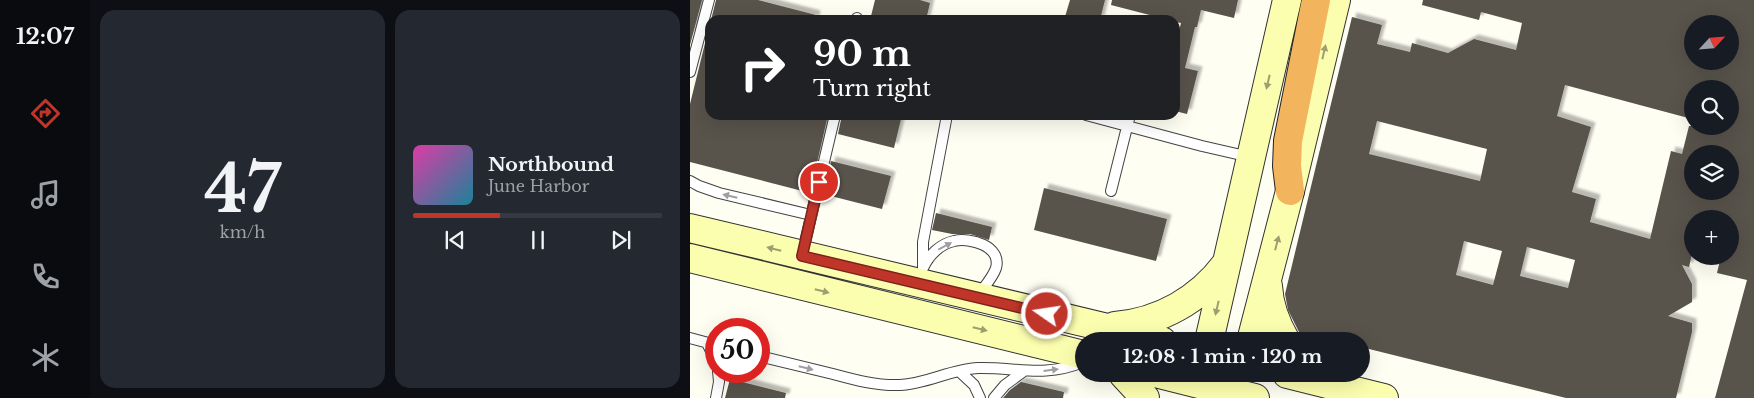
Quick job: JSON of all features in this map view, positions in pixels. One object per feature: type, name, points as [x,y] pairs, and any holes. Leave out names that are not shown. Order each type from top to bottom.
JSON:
[{"type":"highway","points":[[1290,191],[1287,166],[1290,129],[1316,0]]},
{"type":"main road","points":[[1211,332],[1287,0]]},
{"type":"main road","points":[[1253,332],[1290,191],[1336,0]]},
{"type":"main road","points":[[690,228],[802,256],[921,275],[977,297],[1125,332]]},
{"type":"main road","points":[[690,258],[1075,353]]},
{"type":"main road","points":[[1100,326],[1117,326],[1141,322],[1179,307],[1206,287],[1227,262]]},
{"type":"main road","points":[[1267,279],[1271,308],[1282,332]]},
{"type":"main road","points":[[1130,382],[1145,398]]},
{"type":"main road","points":[[1332,382],[1384,398]]},
{"type":"main road","points":[[1199,385],[1242,391]]},
{"type":"lane","points":[[705,15],[709,0]]},
{"type":"lane","points":[[690,72],[705,15]]},
{"type":"lane","points":[[802,256],[834,120]]},
{"type":"lane","points":[[921,275],[923,242],[946,120]]},
{"type":"lane","points":[[1105,120],[1251,157]]},
{"type":"lane","points":[[1111,191],[1129,120]]},
{"type":"lane","points":[[690,181],[719,193],[811,215]]},
{"type":"lane","points":[[921,275],[928,258],[948,243],[963,240],[988,247],[995,255],[996,266],[977,297]]},
{"type":"lane","points":[[690,338],[705,342]]},
{"type":"lane","points":[[770,359],[855,380],[885,385],[916,384],[959,370],[975,368],[1024,371],[1058,369],[1075,364]]},
{"type":"lane","points":[[959,370],[974,386],[980,398]]},
{"type":"lane","points":[[994,398],[1005,385],[1024,371]]},
{"type":"lane","points":[[716,398],[719,383]]},
{"type":"building","points":[[690,0],[702,0],[690,45]]},
{"type":"building","points":[[716,0],[758,0],[816,15],[712,15]]},
{"type":"building","points":[[875,0],[920,0],[930,3],[927,15],[871,15]]},
{"type":"building","points":[[1070,0],[1105,0],[1101,15],[1066,15]]},
{"type":"building","points":[[1112,0],[1238,0],[1234,18],[1201,10],[1185,68],[1198,71],[1187,114],[1180,112],[1180,15],[1150,15],[1111,5]]},
{"type":"building","points":[[1423,0],[1754,0],[1754,398],[1715,398],[1747,280],[1717,273],[1719,265],[1739,265],[1739,210],[1684,210],[1684,265],[1689,265],[1689,267],[1682,265],[1692,284],[1692,302],[1668,316],[1692,323],[1692,332],[1676,398],[1566,398],[1370,349],[1370,332],[1299,332],[1288,310],[1285,294],[1352,17],[1382,25],[1377,44],[1410,52],[1412,43],[1448,53],[1474,39],[1516,50],[1522,23],[1481,12],[1479,20],[1422,5]],"holes":[[[1684,80],[1739,80],[1739,135],[1687,135],[1684,145],[1739,145],[1739,200],[1684,200],[1684,146],[1682,154],[1671,151],[1650,239],[1590,222],[1596,199],[1572,192],[1591,127],[1557,116],[1565,85],[1684,117]],[[1377,121],[1487,149],[1480,181],[1369,154]],[[1464,241],[1502,251],[1493,285],[1456,275]],[[1527,247],[1575,260],[1568,288],[1520,276]]]},
{"type":"building","points":[[705,43],[705,120],[827,120],[810,193],[690,162],[690,104]]},
{"type":"building","points":[[841,120],[901,120],[894,148],[838,134]]},
{"type":"building","points":[[831,161],[891,176],[882,209],[823,194]]},
{"type":"building","points":[[1044,188],[1167,219],[1156,261],[1034,230]]},
{"type":"building","points":[[936,213],[992,227],[989,240],[970,234],[952,234],[932,230]]},
{"type":"building","points":[[1021,382],[1064,392],[1063,398],[1003,398]]},
{"type":"building","points":[[729,383],[746,383],[786,393],[785,398],[725,398]]},
{"type":"route","points":[[819,182],[802,256],[1047,314]]}]
